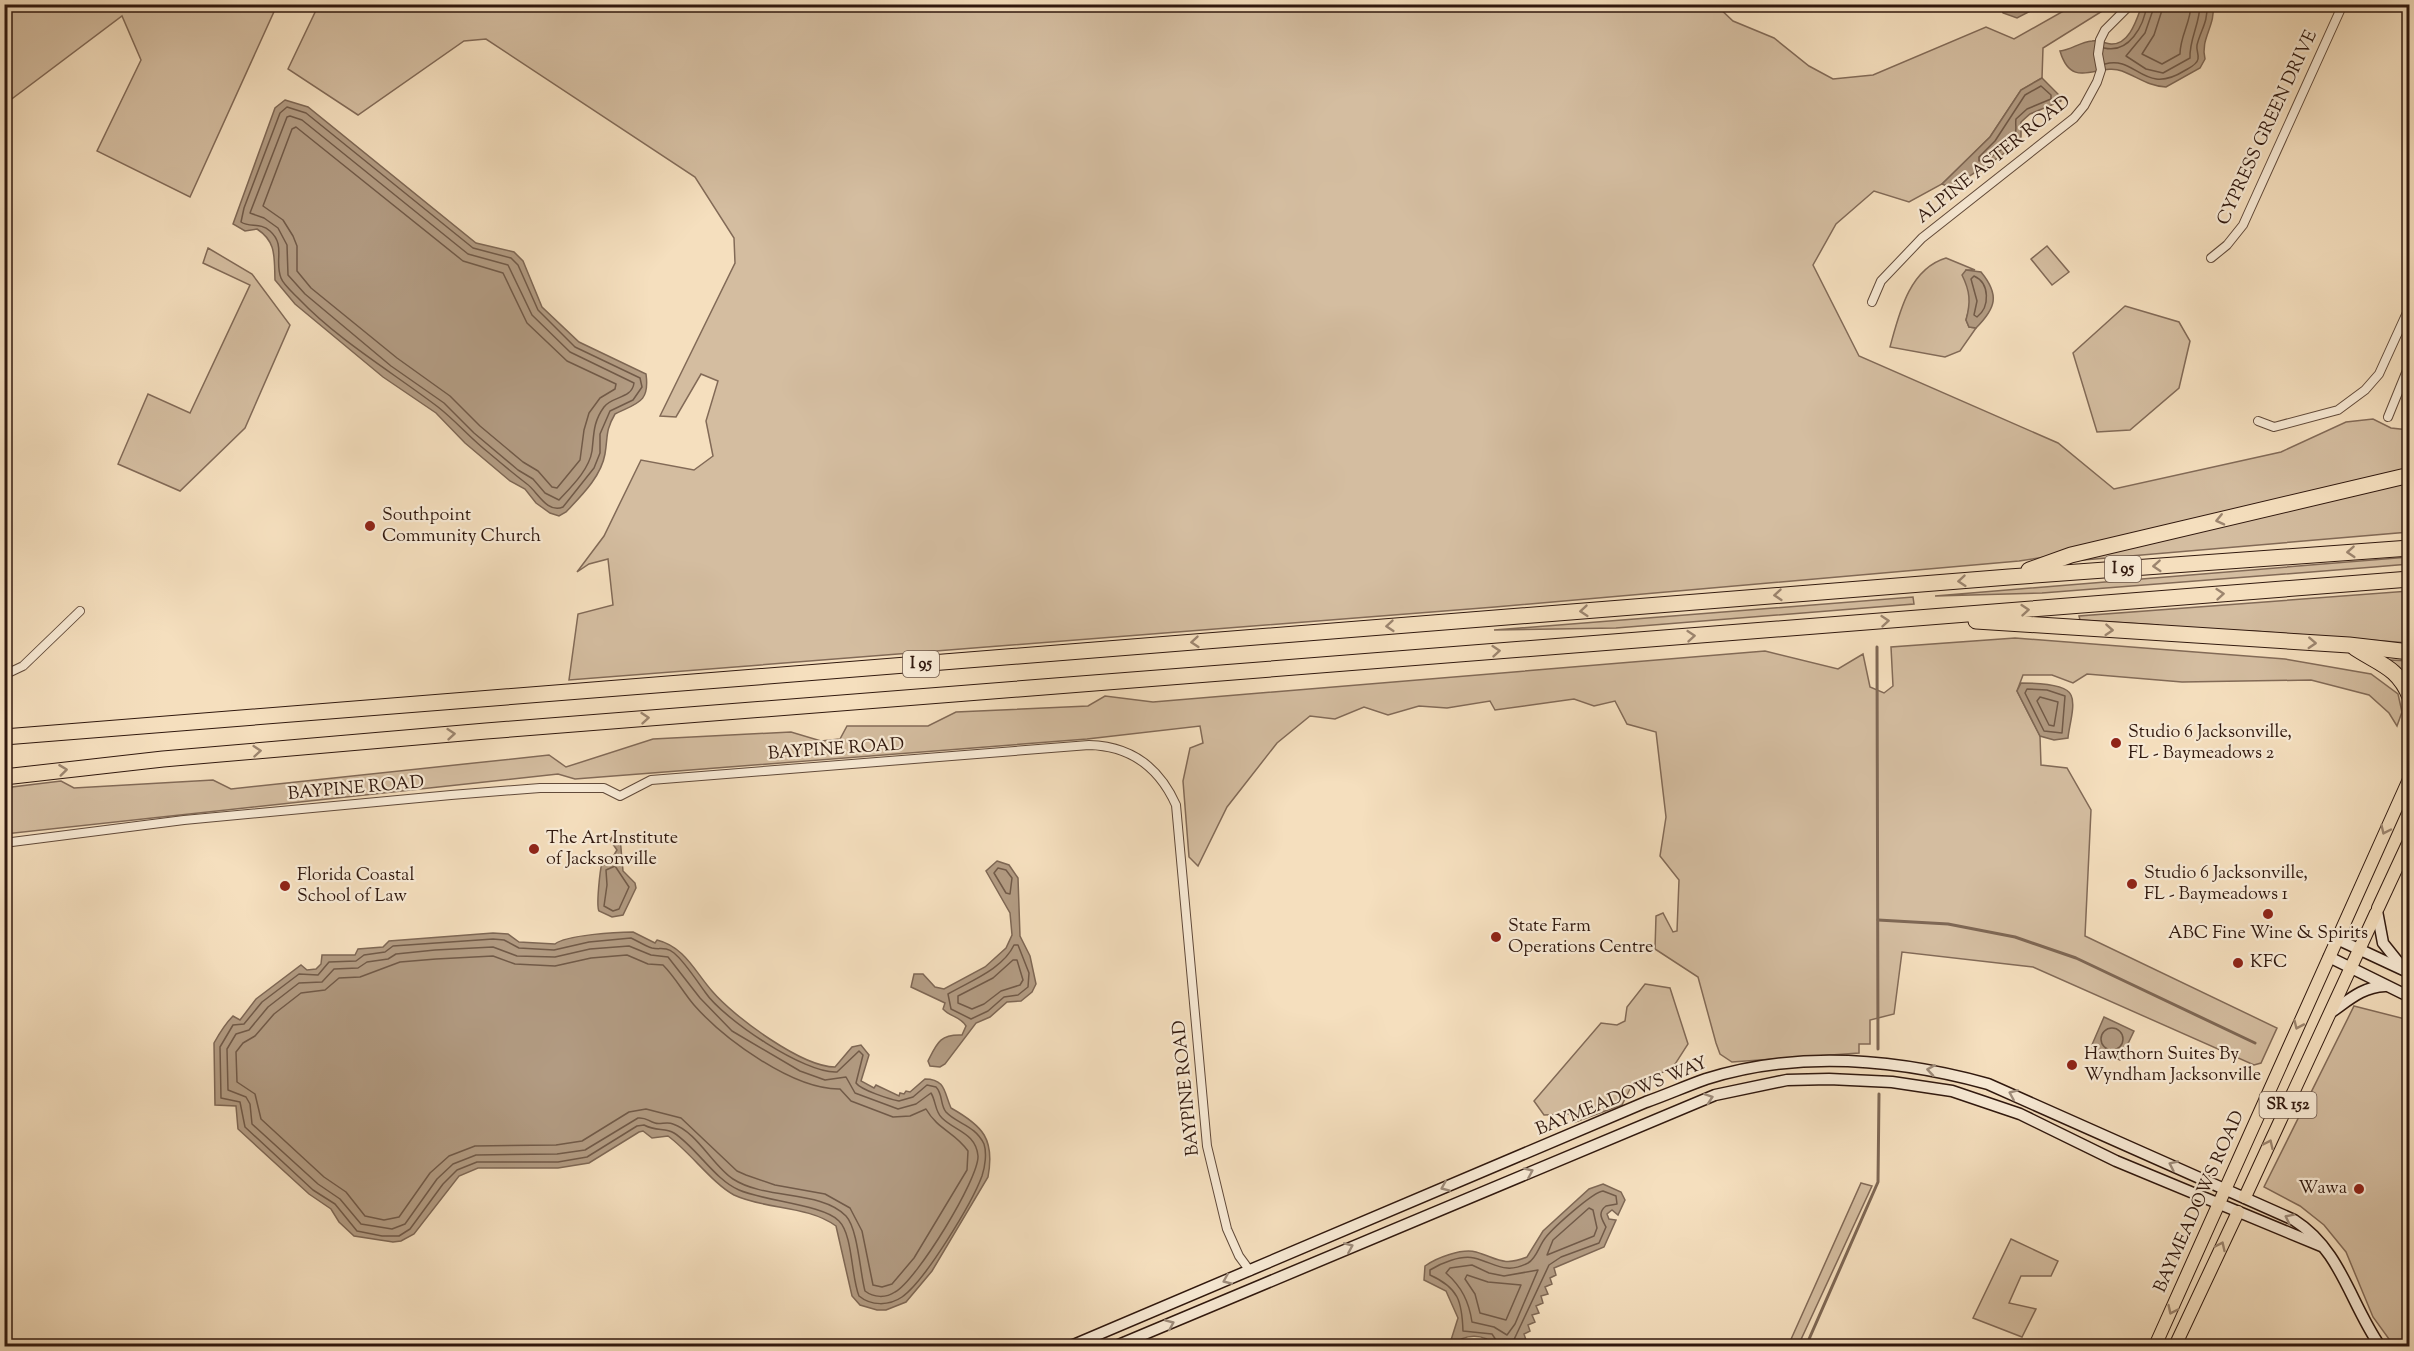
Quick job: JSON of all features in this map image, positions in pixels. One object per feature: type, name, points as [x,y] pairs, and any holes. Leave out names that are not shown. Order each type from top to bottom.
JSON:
[{"type":"highway","points":[[2009,577],[2071,555],[2409,475]]},
{"type":"highway","name":"I 95","points":[[4,737],[2009,577],[2409,548]]},
{"type":"highway","name":"I 95","points":[[4,777],[163,759],[498,730],[2409,579]]},
{"type":"highway","points":[[1925,618],[2349,645],[2409,652]]},
{"type":"highway","points":[[2349,645],[2388,667],[2399,677],[2409,697]]},
{"type":"main road","name":"BAYMEADOWS ROAD","points":[[2156,1347],[2409,777]]},
{"type":"main road","name":"BAYMEADOWS ROAD","points":[[2245,1197],[2409,839]]},
{"type":"main road","name":"BAYMEADOWS ROAD","points":[[2175,1347],[2238,1212]]},
{"type":"street","name":"ALPINE ASTER ROAD","points":[[1872,302],[1881,281],[1922,238],[2079,112],[2101,69],[2098,54],[2104,30],[2131,4]]},
{"type":"street","name":"CYPRESS GREEN DRIVE","points":[[2211,258],[2227,245],[2243,225],[2343,4]]},
{"type":"street","points":[[2258,421],[2274,427],[2338,410],[2365,390],[2379,374],[2409,306]]},
{"type":"street","points":[[2388,417],[2409,363]]},
{"type":"street","points":[[4,675],[24,666],[80,611]]},
{"type":"street","name":"BAYPINE ROAD","points":[[4,843],[184,820],[451,795],[540,788],[603,788],[620,796],[651,780],[1089,745],[1115,747],[1150,767],[1164,784],[1176,805],[1207,1146],[1227,1230],[1239,1256],[1250,1271]]},
{"type":"street","points":[[2377,910],[2383,943],[2407,972]]},
{"type":"street","points":[[2337,939],[2407,972]]},
{"type":"street","points":[[2329,957],[2409,997]]},
{"type":"street","points":[[2330,1012],[2361,991],[2370,987],[2386,986]]},
{"type":"street","name":"BAYMEADOWS WAY","points":[[1071,1347],[1646,1102],[1707,1079],[1794,1064],[1838,1061],[1937,1070],[1988,1084],[2245,1197],[2306,1227],[2326,1248],[2344,1274],[2361,1316],[2380,1347]]},
{"type":"street","name":"BAYMEADOWS WAY","points":[[1116,1347],[1715,1095],[1787,1080],[1892,1082],[1952,1091],[1981,1100],[2220,1205],[2326,1248]]},
{"type":"street","points":[[1981,1100],[1988,1084]]},
{"type":"street","name":"BAYMEADOWS ROAD","points":[[2238,1212],[2245,1197]]},
{"type":"shaded area","points":[[5,4],[277,5],[190,197],[97,151],[141,60],[122,16],[5,104]]},
{"type":"shaded area","points":[[319,4],[1715,4],[1733,21],[1774,38],[1809,66],[1833,79],[1873,75],[1986,27],[2014,39],[2074,5],[2112,5],[2043,48],[2042,78],[2021,90],[1990,137],[1942,184],[1909,202],[1874,191],[1836,224],[1813,265],[1859,356],[2058,443],[2114,489],[2281,452],[2346,422],[2373,419],[2391,428],[2409,430],[2409,468],[2064,554],[2019,561],[1495,607],[569,680],[578,614],[613,605],[608,559],[589,564],[577,572],[604,536],[641,460],[694,470],[713,456],[706,421],[718,381],[701,374],[676,417],[660,416],[735,263],[734,238],[695,177],[486,39],[464,41],[358,115],[288,69]]},
{"type":"shaded area","points":[[2047,246],[2069,272],[2052,285],[2031,259]]},
{"type":"shaded area","points":[[208,248],[252,274],[290,325],[245,428],[180,491],[118,464],[148,394],[190,413],[250,285],[203,263]]},
{"type":"shaded area","points":[[1946,258],[1975,270],[1966,270],[1971,302],[1966,320],[1969,327],[1976,328],[1960,351],[1945,357],[1890,347],[1902,307],[1914,282],[1933,264]]},
{"type":"shaded area","points":[[2125,306],[2179,322],[2190,341],[2179,388],[2130,430],[2097,432],[2073,353]]},
{"type":"shaded area","points":[[2409,480],[2409,532],[2060,562]]},
{"type":"shaded area","points":[[2409,557],[2409,564],[2374,567],[2042,593],[1935,596]]},
{"type":"shaded area","points":[[2409,591],[2409,643],[2253,631],[2161,629],[2158,625],[2080,620],[2079,616]]},
{"type":"shaded area","points":[[1913,597],[1914,604],[1616,628],[1494,630]]},
{"type":"shaded area","points":[[2015,638],[2285,659],[2371,674],[2398,694],[2402,712],[2397,726],[2389,713],[2369,695],[2311,680],[2182,682],[2087,674],[2073,683],[2052,675],[2023,675],[2017,691],[2040,736],[2041,765],[2067,768],[2091,810],[2085,936],[2277,1028],[2261,1063],[2254,1065],[2033,967],[1902,952],[1894,1014],[1870,1020],[1870,1044],[1859,1044],[1859,1053],[1732,1062],[1720,1054],[1698,977],[1655,949],[1656,916],[1663,913],[1673,932],[1677,931],[1679,880],[1660,856],[1666,817],[1656,732],[1627,724],[1615,701],[1594,706],[1574,699],[1495,710],[1490,701],[1447,708],[1419,706],[1388,715],[1364,707],[1335,719],[1310,716],[1277,743],[1227,807],[1198,866],[1189,857],[1183,781],[1190,748],[1203,743],[1200,726],[1087,739],[575,779],[558,774],[5,834],[4,788],[61,781],[74,788],[213,780],[231,789],[549,755],[566,767],[653,739],[791,732],[821,741],[840,739],[847,726],[928,726],[956,712],[1088,706],[1105,696],[1153,702],[1765,651],[1838,669],[1863,654],[1870,687],[1884,693],[1893,686],[1891,647]]},
{"type":"shaded area","points":[[2390,660],[2409,661],[2409,684]]},
{"type":"shaded area","points":[[1645,984],[1670,988],[1688,1044],[1672,1069],[1633,1083],[1622,1105],[1575,1122],[1569,1114],[1544,1115],[1534,1101],[1601,1023],[1617,1025],[1625,1021],[1627,1007]]},
{"type":"shaded area","points":[[2354,1006],[2409,1020],[2409,1346],[2394,1346],[2373,1317],[2346,1252],[2324,1225],[2300,1206],[2264,1187]]},
{"type":"shaded area","points":[[1861,1183],[1872,1186],[1798,1346],[1788,1346]]},
{"type":"shaded area","points":[[2011,1239],[2058,1261],[2051,1276],[2021,1276],[2009,1303],[2036,1309],[2022,1337],[1973,1318]]},
{"type":"water","points":[[2000,4],[2042,5],[2017,18],[2003,13]]},
{"type":"water","points":[[2213,4],[2212,19],[2205,45],[2205,59],[2200,68],[2166,87],[2154,85],[2113,69],[2079,73],[2065,63],[2060,51],[2088,42],[2118,43],[2132,30],[2142,5]]},
{"type":"water","points":[[2042,78],[2060,96],[2061,101],[2030,114],[2021,122],[2021,137],[2001,156],[1951,188],[1942,184],[1990,137],[2021,90]]},
{"type":"water","points":[[285,100],[308,107],[476,243],[514,252],[523,261],[542,307],[579,342],[646,374],[647,384],[644,397],[636,404],[615,414],[608,430],[605,454],[599,471],[590,486],[566,512],[559,516],[550,513],[536,503],[525,489],[510,481],[465,443],[436,413],[383,377],[295,304],[275,280],[273,251],[268,239],[257,229],[245,231],[233,224],[275,108]]},
{"type":"water","points":[[1966,270],[1981,272],[1993,295],[1988,314],[1976,328],[1969,327],[1966,320],[1969,297],[1962,275]]},
{"type":"water","points":[[2021,683],[2048,684],[2068,691],[2073,704],[2068,738],[2054,740],[2040,736],[2017,691]]},
{"type":"water","points":[[614,835],[620,837],[623,871],[635,883],[636,888],[623,915],[612,917],[599,911],[598,902],[602,863],[611,860],[617,850],[610,840]]},
{"type":"water","points":[[997,861],[1009,865],[1018,878],[1020,936],[1030,956],[1036,984],[1032,992],[1021,1001],[1007,1002],[990,1017],[976,1023],[945,1064],[940,1067],[930,1066],[928,1061],[940,1041],[949,1036],[962,1035],[966,1026],[961,1020],[943,1009],[945,1003],[911,987],[914,974],[923,974],[935,987],[944,989],[985,967],[1006,948],[1012,935],[1010,913],[986,871]]},
{"type":"water","points":[[633,932],[655,943],[657,940],[675,948],[689,961],[722,1002],[769,1039],[787,1050],[821,1065],[835,1067],[852,1047],[861,1045],[869,1055],[861,1081],[899,1096],[900,1093],[910,1092],[925,1079],[937,1081],[941,1084],[951,1108],[979,1128],[988,1143],[990,1153],[988,1177],[932,1271],[906,1302],[886,1310],[860,1305],[852,1296],[836,1226],[812,1214],[746,1200],[734,1195],[668,1136],[652,1138],[643,1131],[639,1132],[589,1163],[558,1168],[478,1168],[459,1176],[414,1234],[401,1241],[393,1242],[354,1236],[339,1222],[331,1209],[309,1194],[238,1129],[236,1106],[215,1105],[214,1043],[224,1026],[233,1016],[240,1020],[256,999],[301,965],[307,970],[316,969],[321,964],[322,955],[355,955],[358,949],[383,947],[389,941],[493,933],[508,934],[519,942],[555,944],[580,936]]},
{"type":"water","points":[[2104,1017],[2134,1031],[2120,1060],[2091,1047]]},
{"type":"water","points":[[1603,1184],[1621,1192],[1625,1200],[1618,1215],[1612,1210],[1607,1214],[1609,1219],[1616,1220],[1604,1247],[1554,1268],[1556,1275],[1550,1278],[1552,1284],[1545,1287],[1548,1294],[1541,1296],[1543,1303],[1536,1306],[1539,1313],[1532,1315],[1535,1322],[1528,1325],[1530,1331],[1524,1334],[1526,1340],[1509,1346],[1494,1346],[1486,1339],[1474,1336],[1462,1339],[1454,1346],[1445,1346],[1451,1340],[1458,1318],[1446,1291],[1424,1280],[1425,1266],[1442,1257],[1464,1251],[1476,1252],[1506,1261],[1527,1257],[1543,1231],[1589,1189]]},
{"type":"waterway","points":[[1877,647],[1878,1049]]},
{"type":"waterway","points":[[1878,920],[1948,924],[2015,937],[2076,958],[2255,1043]]},
{"type":"waterway","points":[[1806,1346],[1878,1182],[1879,1094]]},
{"type":"place","name":"Southpoint Community Church","points":[[370,526]]},
{"type":"place","name":"Studio 6 Jacksonville, FL - Baymeadows 2","points":[[2116,743]]},
{"type":"place","name":"The Art Institute of Jacksonville","points":[[534,849]]},
{"type":"place","name":"Studio 6 Jacksonville, FL - Baymeadows 1","points":[[2132,884]]},
{"type":"place","name":"Florida Coastal School of Law","points":[[285,886]]},
{"type":"place","name":"ABC Fine Wine & Spirits","points":[[2268,914]]},
{"type":"place","name":"State Farm Operations Centre","points":[[1496,937]]},
{"type":"place","name":"KFC","points":[[2238,963]]},
{"type":"place","name":"Hawthorn Suites By Wyndham Jacksonville","points":[[2072,1065]]},
{"type":"place","name":"Wawa","points":[[2359,1189]]}]
